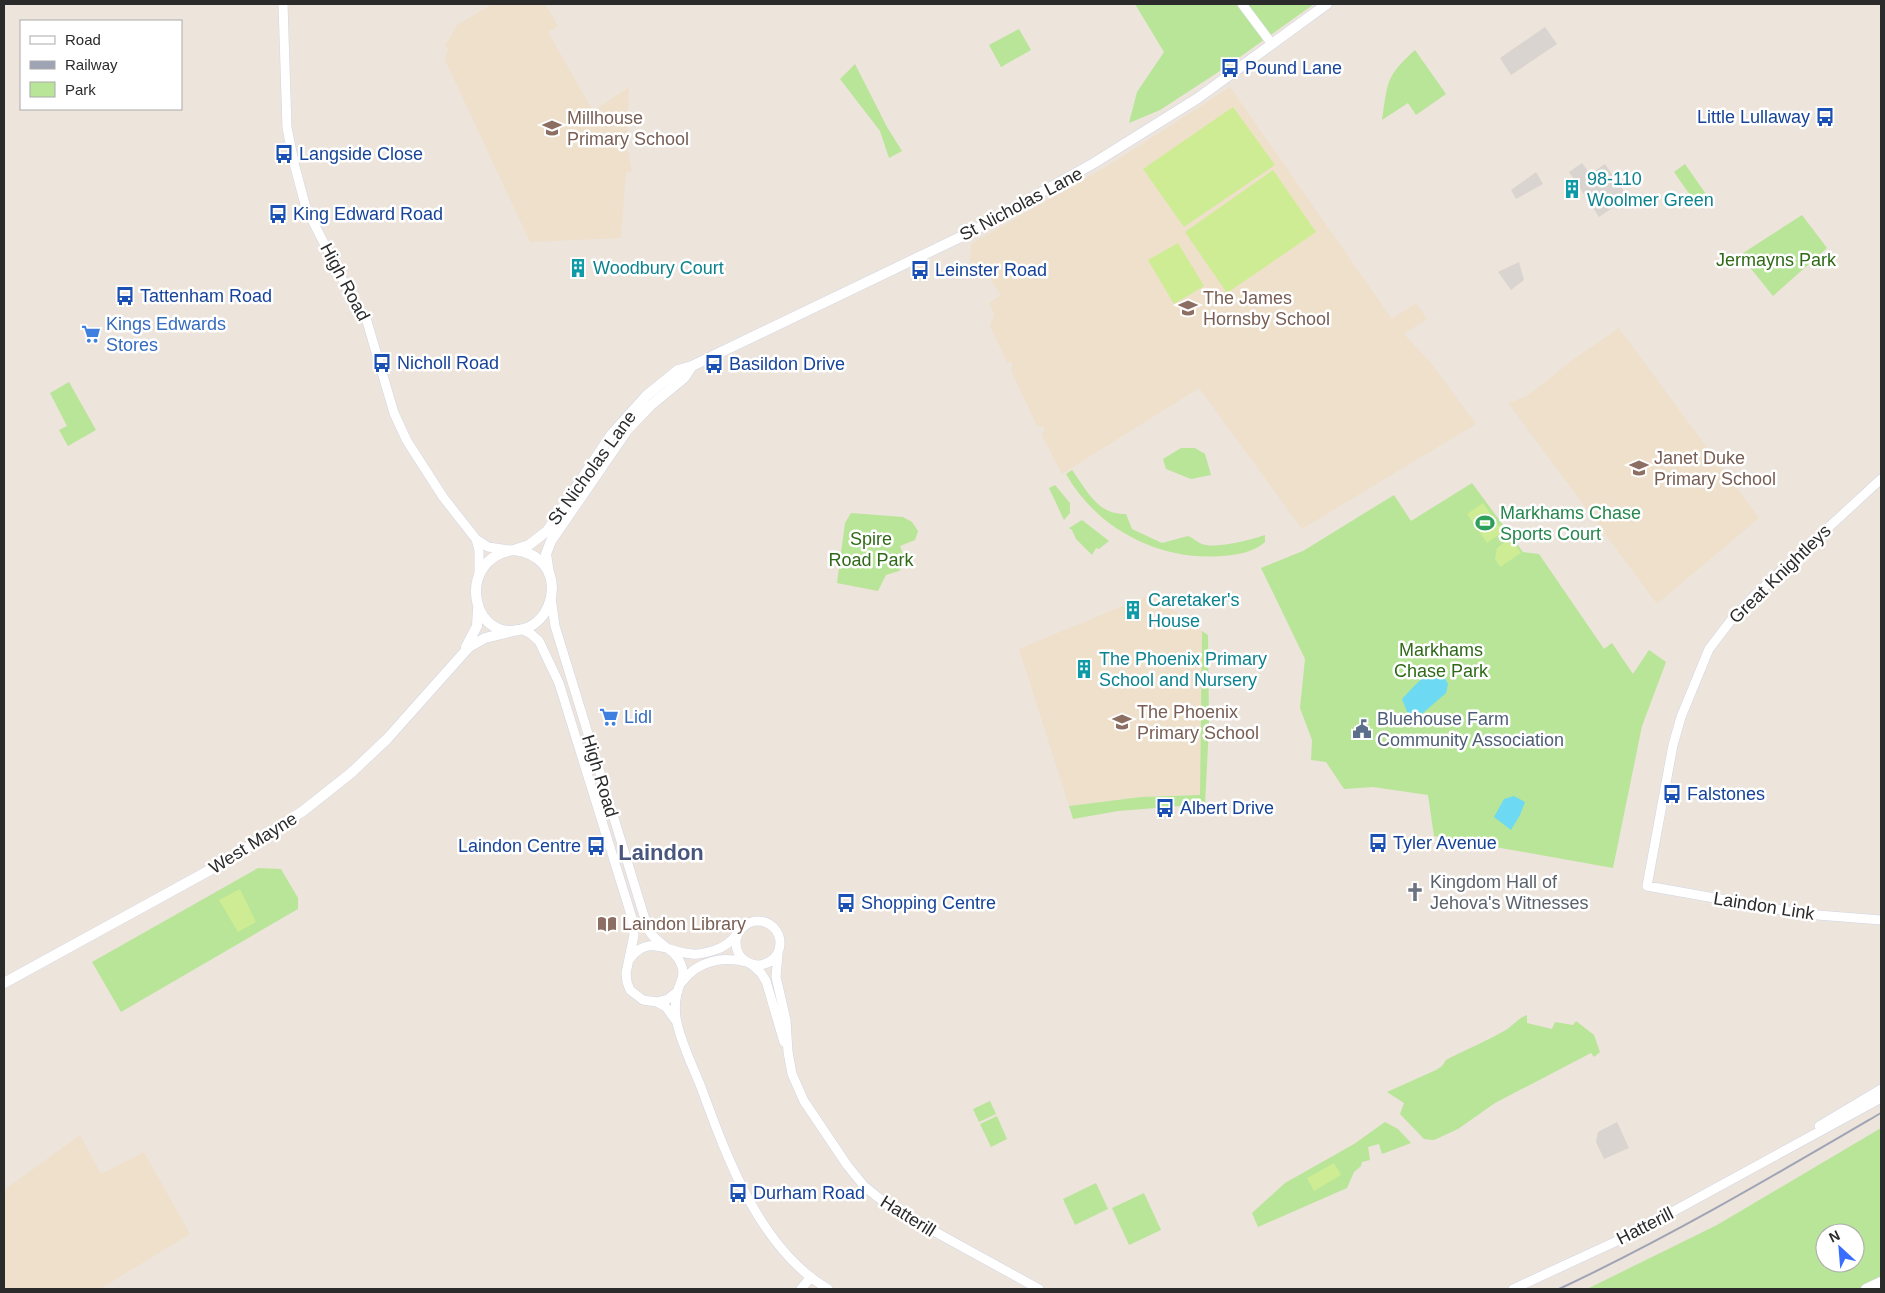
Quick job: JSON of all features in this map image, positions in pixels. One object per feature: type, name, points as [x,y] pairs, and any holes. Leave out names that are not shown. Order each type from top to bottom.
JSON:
[{"type":"main road","name":"St Nicholas Lane","points":[[511,550],[529,545],[547,531],[611,435],[646,396],[678,370],[692,366],[972,231],[1041,194],[1097,162],[1175,113],[1327,4]]},
{"type":"main road","name":"St Nicholas Lane","points":[[549,574],[546,554],[551,541],[610,453],[628,429],[650,406],[684,378],[692,366]]},
{"type":"main road","points":[[511,550],[530,553],[538,558],[549,574],[551,595],[546,611],[542,618],[531,626],[519,630],[509,630],[495,626],[485,619],[478,608],[476,594],[478,578],[490,559],[511,550]]},
{"type":"main road","name":"West Mayne","points":[[463,652],[477,626],[478,608]]},
{"type":"main road","name":"West Mayne","points":[[4,982],[230,859],[303,811],[388,739],[463,652],[485,638],[519,630]]},
{"type":"main road","points":[[1866,1289],[1881,1282]]},
{"type":"street","name":"High Road","points":[[283,4],[288,128],[294,167],[306,208],[352,298],[366,318],[394,413],[407,441],[443,498],[476,539],[488,547],[511,550]]},
{"type":"street","points":[[1242,4],[1272,44]]},
{"type":"street","name":"Great Knightleys","points":[[1647,886],[1673,745],[1681,718],[1709,648],[1732,619],[1754,596],[1881,479]]},
{"type":"street","points":[[476,539],[480,557],[478,578]]},
{"type":"street","name":"High Road","points":[[551,595],[555,626],[646,924],[654,938],[668,948],[681,964],[683,975],[676,1005],[678,1024],[718,1135],[741,1185],[770,1232],[786,1252],[811,1277],[828,1289]]},
{"type":"street","name":"High Road","points":[[519,630],[536,638],[544,649],[558,683],[632,918],[634,935],[626,976],[630,990],[644,1000],[666,1006],[678,1024]]},
{"type":"street","name":"Laindon Link","points":[[1647,886],[1805,914],[1881,920]]},
{"type":"street","points":[[629,961],[639,950],[647,946],[660,946],[688,954],[707,952],[728,944],[742,927],[753,922],[758,921],[769,924],[777,931],[780,949],[778,954],[769,963],[763,965],[729,959],[706,963],[695,968],[668,999],[657,1002]]},
{"type":"street","points":[[739,932],[736,947],[738,953],[749,963]]},
{"type":"street","name":"Hatterill","points":[[778,954],[776,977],[786,1020],[788,1052]]},
{"type":"street","name":"Hatterill","points":[[749,963],[761,973],[769,986],[788,1052],[792,1074],[802,1096],[847,1165],[864,1186],[904,1216],[1039,1289]]},
{"type":"street","points":[[1773,1157],[1881,1089]]},
{"type":"street","points":[[1773,1157],[1881,1098]]},
{"type":"street","name":"Hatterill","points":[[1513,1289],[1630,1234],[1773,1157]]},
{"type":"street","points":[[801,1289],[811,1277]]},
{"type":"shaded area","name":"Millhouse Primary School","points":[[492,4],[545,4],[558,26],[548,32],[593,111],[629,87],[627,146],[632,172],[626,172],[621,238],[530,242],[445,60],[448,48],[445,46],[457,25]]},
{"type":"shaded area","points":[[1545,27],[1557,44],[1511,75],[1500,58]]},
{"type":"shaded area","name":"The James Hornsby School","points":[[1230,87],[1392,319],[1416,303],[1427,319],[1404,334],[1431,363],[1476,424],[1302,529],[1199,388],[1062,474],[1041,434],[1044,431],[1044,427],[1037,426],[1011,371],[1013,364],[1007,362],[990,326],[994,314],[989,303],[1001,295],[989,277],[977,276],[970,263],[971,244],[1111,164]]},
{"type":"shaded area","points":[[1582,163],[1590,174],[1605,164],[1628,197],[1599,217],[1569,172]]},
{"type":"shaded area","points":[[1536,172],[1543,184],[1516,199],[1511,190]]},
{"type":"shaded area","points":[[1519,262],[1524,280],[1511,290],[1498,272]]},
{"type":"shaded area","name":"Janet Duke Primary School","points":[[1619,328],[1759,518],[1657,604],[1508,403],[1524,397],[1536,389],[1575,358]]},
{"type":"shaded area","name":"The Phoenix Primary School","points":[[1151,594],[1202,631],[1200,795],[1141,797],[1069,806],[1019,649]]},
{"type":"shaded area","points":[[1617,1122],[1629,1148],[1604,1159],[1596,1142],[1598,1132]]},
{"type":"shaded area","points":[[80,1135],[101,1174],[144,1152],[190,1234],[100,1289],[4,1289],[4,1190]]},
{"type":"green space","points":[[1135,4],[1314,4],[1226,67],[1160,110],[1129,123],[1137,92],[1164,52]]},
{"type":"green space","points":[[1019,29],[1031,50],[1001,67],[989,45]]},
{"type":"green space","points":[[1415,50],[1446,94],[1416,115],[1408,103],[1382,120],[1387,88],[1393,74]]},
{"type":"green space","points":[[855,64],[887,127],[902,151],[889,158],[880,131],[840,79]]},
{"type":"green space","points":[[1233,107],[1275,165],[1184,227],[1143,169]]},
{"type":"green space","points":[[1685,164],[1708,197],[1697,205],[1674,172]]},
{"type":"green space","points":[[1273,170],[1316,232],[1227,293],[1185,232]]},
{"type":"green space","name":"Jermayns Park","points":[[1802,215],[1827,248],[1773,296],[1740,255]]},
{"type":"green space","points":[[1178,243],[1204,286],[1174,304],[1148,260]]},
{"type":"green space","points":[[69,382],[96,430],[68,446],[59,430],[67,426],[50,393]]},
{"type":"green space","points":[[1181,448],[1195,448],[1205,454],[1211,475],[1191,479],[1166,469],[1163,459]]},
{"type":"green space","points":[[1072,470],[1100,506],[1116,513],[1126,514],[1132,529],[1162,543],[1188,536],[1202,544],[1224,545],[1265,535],[1265,542],[1245,552],[1222,556],[1198,556],[1175,553],[1153,547],[1132,538],[1095,511],[1079,494],[1066,474]]},
{"type":"green space","name":"Markhams Chase Park","points":[[1472,483],[1523,552],[1539,554],[1604,649],[1612,643],[1633,674],[1649,650],[1666,662],[1642,726],[1613,868],[1434,836],[1428,795],[1373,787],[1344,789],[1326,762],[1311,760],[1312,740],[1300,708],[1305,659],[1261,568],[1303,551],[1394,495],[1411,521]]},
{"type":"green space","points":[[1055,485],[1070,503],[1070,513],[1064,520],[1049,488]]},
{"type":"green space","name":"Markhams Chase Sports Court","points":[[1483,503],[1503,532],[1487,543],[1467,514]]},
{"type":"green space","name":"Spire Road Park","points":[[851,513],[903,517],[912,522],[918,531],[915,540],[900,546],[906,563],[899,571],[886,575],[878,591],[837,583],[845,523]]},
{"type":"green space","points":[[1082,520],[1109,541],[1099,549],[1096,548],[1092,555],[1076,539],[1069,528]]},
{"type":"green space","points":[[1511,538],[1521,553],[1500,567],[1495,559],[1497,548]]},
{"type":"green space","points":[[1202,631],[1208,635],[1209,727],[1205,804],[1118,811],[1073,819],[1069,806],[1141,797],[1200,795]]},
{"type":"green space","points":[[258,868],[281,869],[298,898],[298,909],[121,1012],[92,962]]},
{"type":"green space","points":[[240,889],[256,922],[238,932],[219,900]]},
{"type":"green space","points":[[1527,1015],[1527,1023],[1552,1029],[1555,1022],[1573,1025],[1576,1021],[1594,1035],[1600,1052],[1594,1057],[1591,1053],[1495,1103],[1458,1129],[1434,1140],[1424,1139],[1400,1114],[1404,1103],[1387,1092],[1436,1070],[1446,1060],[1497,1035]]},
{"type":"green space","points":[[990,1101],[996,1114],[979,1122],[973,1109]]},
{"type":"green space","points":[[997,1116],[1007,1139],[991,1147],[980,1124]]},
{"type":"green space","points":[[1385,1122],[1398,1129],[1411,1143],[1382,1154],[1379,1144],[1368,1147],[1370,1160],[1362,1162],[1361,1166],[1354,1172],[1347,1188],[1258,1227],[1252,1213],[1285,1183],[1354,1144]]},
{"type":"green space","points":[[1881,1128],[1881,1282],[1866,1289],[1587,1289],[1717,1225]]},
{"type":"green space","points":[[1334,1163],[1341,1175],[1314,1191],[1307,1178]]},
{"type":"green space","points":[[1096,1183],[1108,1209],[1075,1225],[1063,1199]]},
{"type":"green space","points":[[1144,1193],[1161,1230],[1129,1245],[1112,1208]]},
{"type":"water","points":[[1427,674],[1443,675],[1448,684],[1446,693],[1416,719],[1408,714],[1402,699]]},
{"type":"water","points":[[1514,796],[1525,802],[1511,830],[1494,817],[1504,799]]},
{"type":"railway","points":[[1559,1289],[1682,1227],[1881,1113]]},
{"type":"place","name":"Pound Lane","points":[[1230,68]]},
{"type":"place","name":"Little Lullaway","points":[[1825,117]]},
{"type":"place","name":"Millhouse Primary School","points":[[552,128]]},
{"type":"place","name":"Langside Close","points":[[284,154]]},
{"type":"place","name":"98-110 Woolmer Green","points":[[1572,189]]},
{"type":"place","name":"King Edward Road","points":[[278,214]]},
{"type":"place","name":"Woodbury Court","points":[[578,268]]},
{"type":"place","name":"Leinster Road","points":[[920,270]]},
{"type":"place","name":"Tattenham Road","points":[[125,296]]},
{"type":"place","name":"The James Hornsby School","points":[[1188,308]]},
{"type":"place","name":"Kings Edwards Stores","points":[[91,334]]},
{"type":"place","name":"Nicholl Road","points":[[382,363]]},
{"type":"place","name":"Basildon Drive","points":[[714,364]]},
{"type":"place","name":"Janet Duke Primary School","points":[[1639,468]]},
{"type":"place","name":"Markhams Chase Sports Court","points":[[1485,523]]},
{"type":"place","name":"Caretaker's House","points":[[1133,610]]},
{"type":"place","name":"The Phoenix Primary School and Nursery","points":[[1084,669]]},
{"type":"place","name":"Lidl","points":[[609,717]]},
{"type":"place","name":"The Phoenix Primary School","points":[[1122,722]]},
{"type":"place","name":"Bluehouse Farm Community Association","points":[[1362,729]]},
{"type":"place","name":"Falstones","points":[[1672,794]]},
{"type":"place","name":"Albert Drive","points":[[1165,808]]},
{"type":"place","name":"Tyler Avenue","points":[[1378,843]]},
{"type":"place","name":"Laindon Centre","points":[[596,846]]},
{"type":"place","name":"Kingdom Hall of Jehova's Witnesses","points":[[1415,892]]},
{"type":"place","name":"Shopping Centre","points":[[846,903]]},
{"type":"place","name":"Laindon Library","points":[[607,924]]},
{"type":"place","name":"Durham Road","points":[[738,1193]]},
{"type":"district","name":"Laindon","points":[[661,852]]}]
